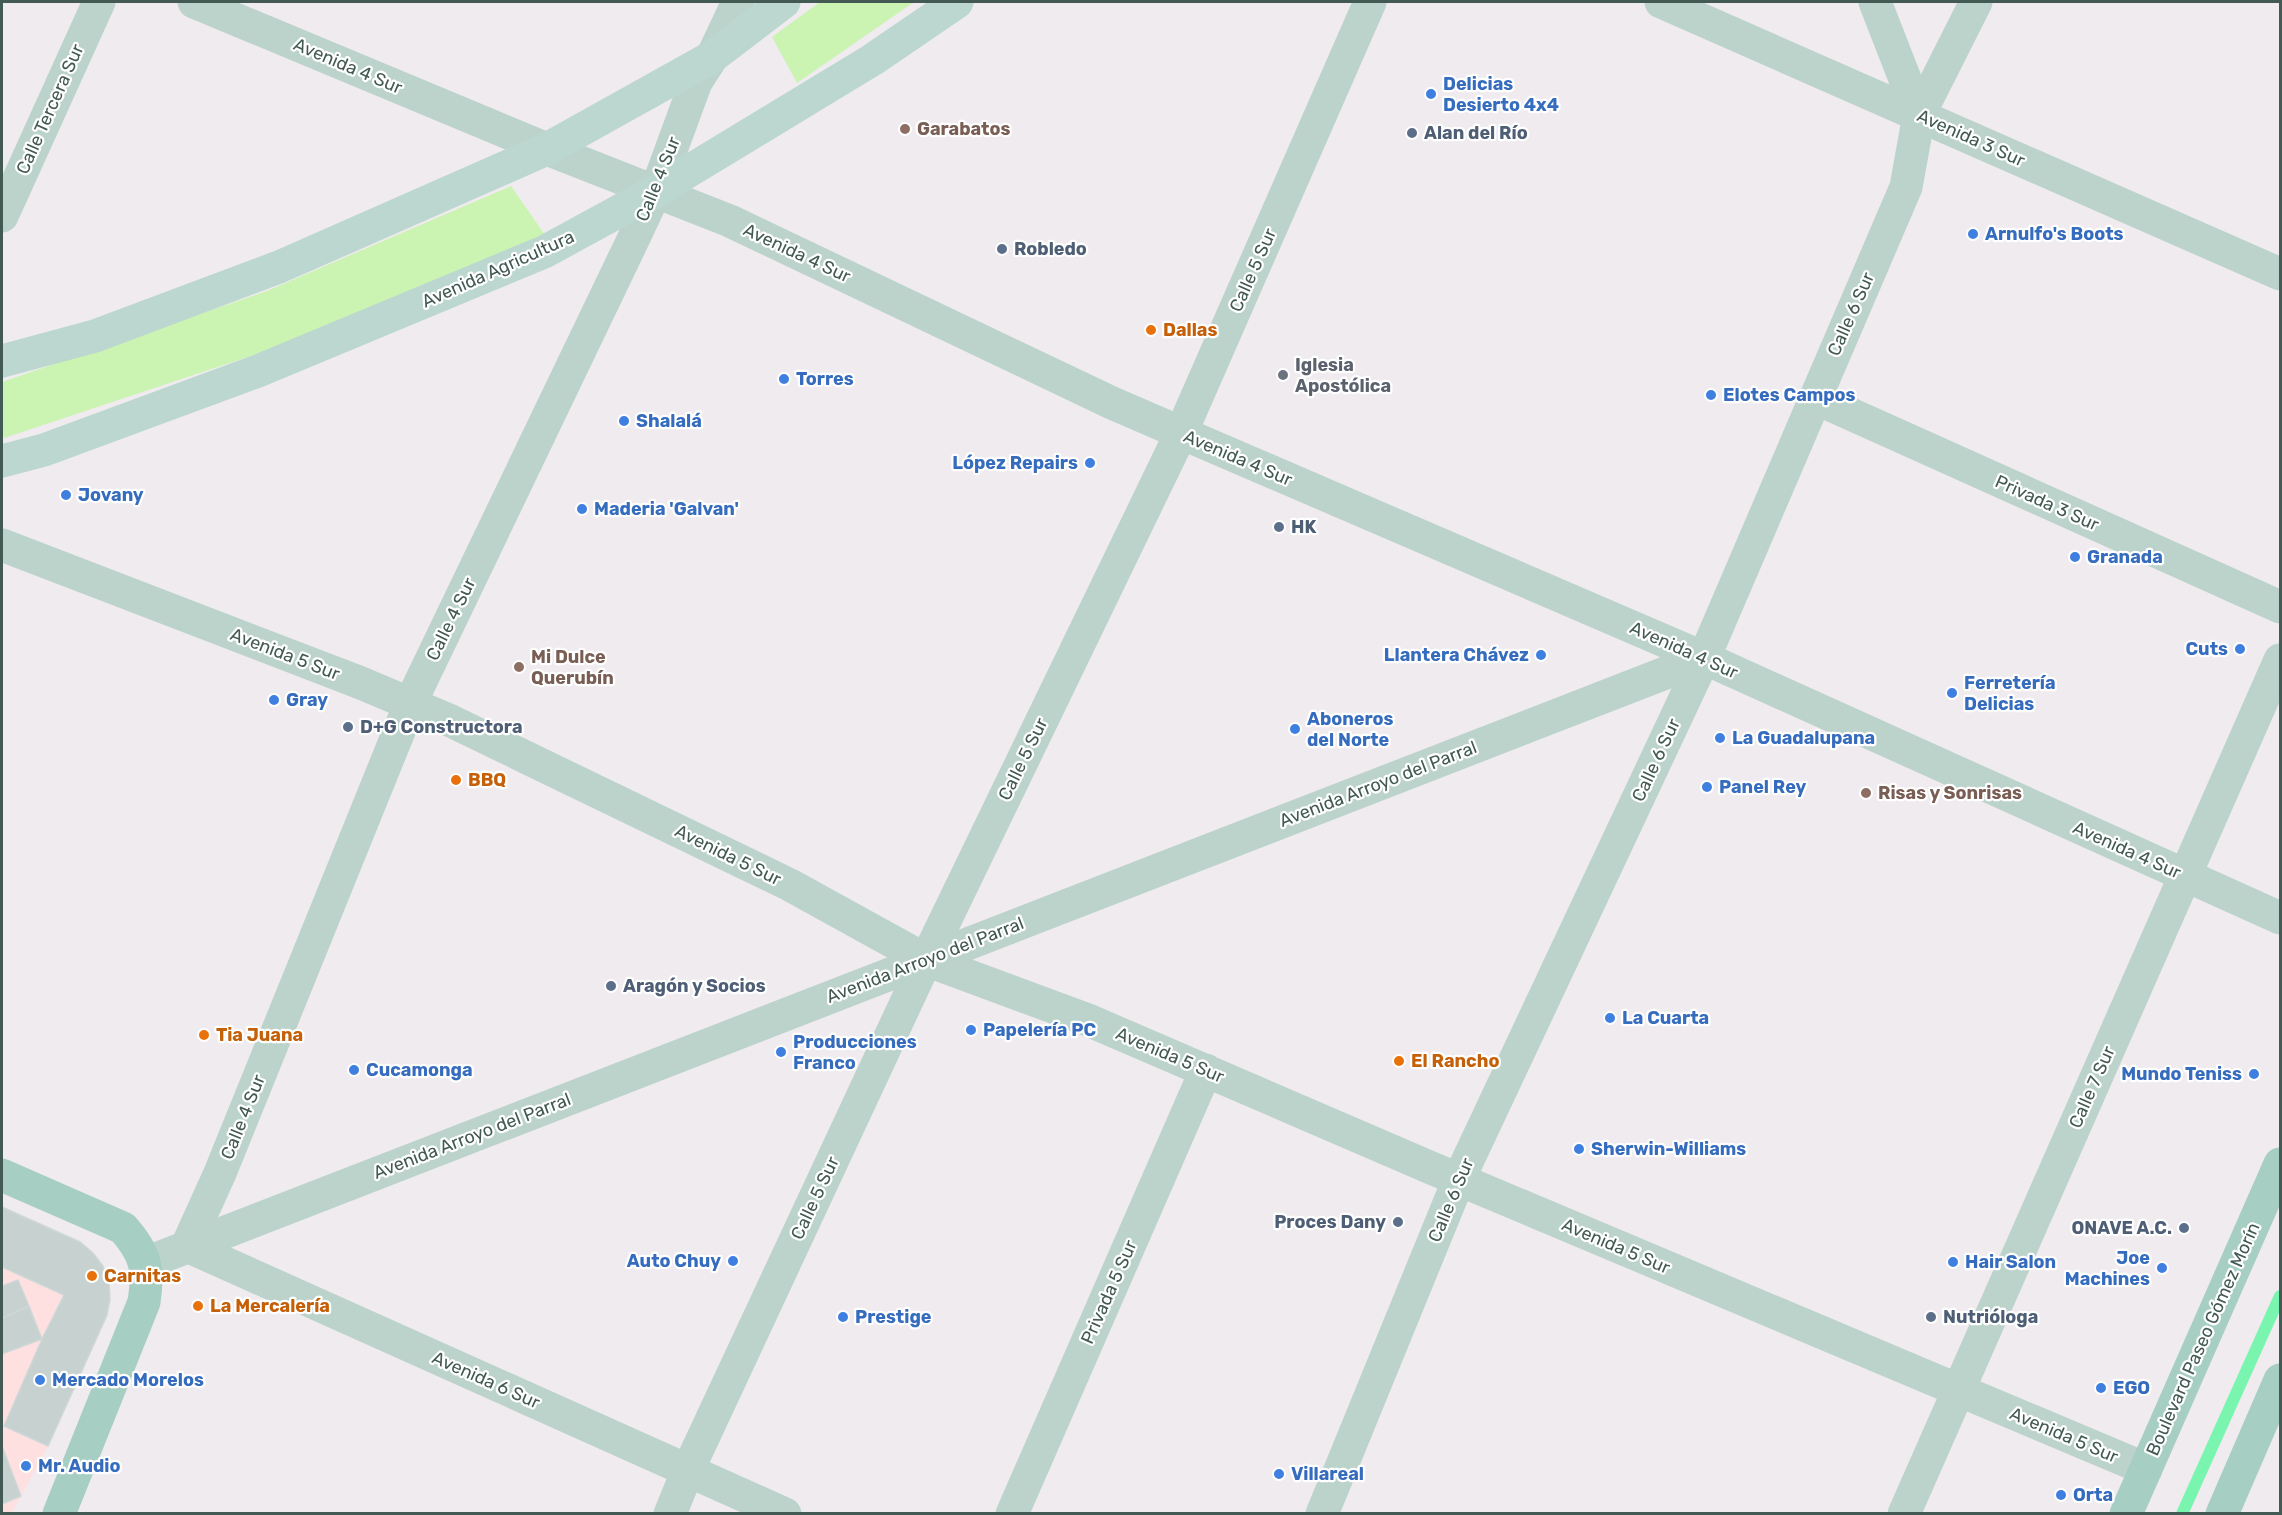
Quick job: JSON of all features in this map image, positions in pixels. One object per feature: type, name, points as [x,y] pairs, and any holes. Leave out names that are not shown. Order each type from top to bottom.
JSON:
[{"type":"main road","points":[[2,360],[95,336],[279,267],[547,149],[712,57],[784,2]]},
{"type":"main road","name":"Avenida Agricultura","points":[[2,461],[44,450],[258,371],[544,252],[656,191],[872,60],[957,2]]},
{"type":"main road","name":"Boulevard Paseo Gómez Morín","points":[[2126,1514],[2280,1164]]},
{"type":"main road","points":[[2,1175],[123,1228],[136,1243],[146,1263],[147,1281],[144,1302],[59,1514]]},
{"type":"main road","points":[[2222,1514],[2280,1380]]},
{"type":"street","name":"Calle Tercera Sur","points":[[2,216],[99,2]]},
{"type":"street","name":"Avenida 4 Sur","points":[[194,2],[547,149],[730,221],[1112,403],[1704,658],[2280,918]]},
{"type":"street","name":"Calle 4 Sur","points":[[188,1246],[410,704],[656,191],[696,82],[712,57],[738,2]]},
{"type":"street","name":"Calle 5 Sur","points":[[670,1514],[688,1470],[926,960],[1181,433],[1370,2]]},
{"type":"street","name":"Avenida 3 Sur","points":[[1661,2],[2280,274]]},
{"type":"street","points":[[1875,2],[1919,115]]},
{"type":"street","name":"Calle 6 Sur","points":[[1322,1514],[1459,1179],[1704,658],[1906,187],[1919,115],[1976,2]]},
{"type":"street","name":"Privada 3 Sur","points":[[1815,398],[2280,607]]},
{"type":"street","name":"Avenida 5 Sur","points":[[2,544],[451,722],[790,885],[926,960],[1089,1020],[2146,1469]]},
{"type":"street","name":"Avenida Arroyo del Parral","points":[[146,1263],[1704,658]]},
{"type":"street","name":"Calle 7 Sur","points":[[1904,1514],[2280,660]]},
{"type":"street","name":"Privada 5 Sur","points":[[1011,1514],[1206,1070]]},
{"type":"street","name":"Avenida 6 Sur","points":[[188,1246],[785,1514]]},
{"type":"shaded area","name":"Mercado Morelos","points":[[2,1207],[80,1242],[109,1282],[110,1299],[107,1315],[48,1446],[12,1513],[2,1514]]},
{"type":"green space","points":[[820,2],[914,2],[797,83],[772,37]]},
{"type":"green space","points":[[511,186],[545,235],[284,345],[4,438],[2,382],[267,291]]},
{"type":"building","name":"Mercado Morelos","points":[[2,1207],[80,1242],[103,1266],[109,1282],[110,1299],[107,1315],[48,1446],[4,1426],[64,1295],[2,1267]]},
{"type":"building","points":[[18,1280],[29,1306],[2,1318],[2,1286]]},
{"type":"building","points":[[29,1306],[42,1339],[2,1354],[2,1318]]},
{"type":"building","points":[[2,1446],[21,1496],[2,1504]]},
{"type":"waterway","points":[[2182,1514],[2280,1296]]},
{"type":"place","name":"Delicias Desierto 4x4","points":[[1431,94]]},
{"type":"place","name":"Garabatos","points":[[905,129]]},
{"type":"place","name":"Alan del Río","points":[[1412,133]]},
{"type":"place","name":"Arnulfo's Boots","points":[[1973,234]]},
{"type":"place","name":"Robledo","points":[[1002,249]]},
{"type":"place","name":"Dallas","points":[[1151,330]]},
{"type":"place","name":"Iglesia Apostólica","points":[[1283,375]]},
{"type":"place","name":"Torres","points":[[784,379]]},
{"type":"place","name":"Elotes Campos","points":[[1711,395]]},
{"type":"place","name":"Shalalá","points":[[624,421]]},
{"type":"place","name":"López Repairs","points":[[1090,463]]},
{"type":"place","name":"Jovany","points":[[66,495]]},
{"type":"place","name":"Maderia 'Galvan'","points":[[582,509]]},
{"type":"place","name":"HK","points":[[1279,527]]},
{"type":"place","name":"Granada","points":[[2075,557]]},
{"type":"place","name":"Cuts","points":[[2240,649]]},
{"type":"place","name":"Llantera Chávez","points":[[1541,655]]},
{"type":"place","name":"Mi Dulce Querubín","points":[[519,667]]},
{"type":"place","name":"Ferretería Delicias","points":[[1952,693]]},
{"type":"place","name":"Gray","points":[[274,700]]},
{"type":"place","name":"D+G Constructora","points":[[348,727]]},
{"type":"place","name":"Aboneros del Norte","points":[[1295,729]]},
{"type":"place","name":"La Guadalupana","points":[[1720,738]]},
{"type":"place","name":"BBQ","points":[[456,780]]},
{"type":"place","name":"Panel Rey","points":[[1707,787]]},
{"type":"place","name":"Risas y Sonrisas","points":[[1866,793]]},
{"type":"place","name":"Aragón y Socios","points":[[611,986]]},
{"type":"place","name":"La Cuarta","points":[[1610,1018]]},
{"type":"place","name":"Papelería PC","points":[[971,1030]]},
{"type":"place","name":"Tia Juana","points":[[204,1035]]},
{"type":"place","name":"Producciones Franco","points":[[781,1052]]},
{"type":"place","name":"El Rancho","points":[[1399,1061]]},
{"type":"place","name":"Cucamonga","points":[[354,1070]]},
{"type":"place","name":"Mundo Teniss","points":[[2254,1074]]},
{"type":"place","name":"Sherwin-Williams","points":[[1579,1149]]},
{"type":"place","name":"Proces Dany","points":[[1398,1222]]},
{"type":"place","name":"ONAVE A.C.","points":[[2184,1228]]},
{"type":"place","name":"Auto Chuy","points":[[733,1261]]},
{"type":"place","name":"Hair Salon","points":[[1953,1262]]},
{"type":"place","name":"Joe Machines","points":[[2162,1268]]},
{"type":"place","name":"Carnitas","points":[[92,1276]]},
{"type":"place","name":"La Mercalería","points":[[198,1306]]},
{"type":"place","name":"Prestige","points":[[843,1317]]},
{"type":"place","name":"Nutrióloga","points":[[1931,1317]]},
{"type":"place","name":"Mercado Morelos","points":[[40,1380]]},
{"type":"place","name":"EGO","points":[[2101,1388]]},
{"type":"place","name":"Mr. Audio","points":[[26,1466]]},
{"type":"place","name":"Villareal","points":[[1279,1474]]},
{"type":"place","name":"Orta","points":[[2061,1495]]}]
